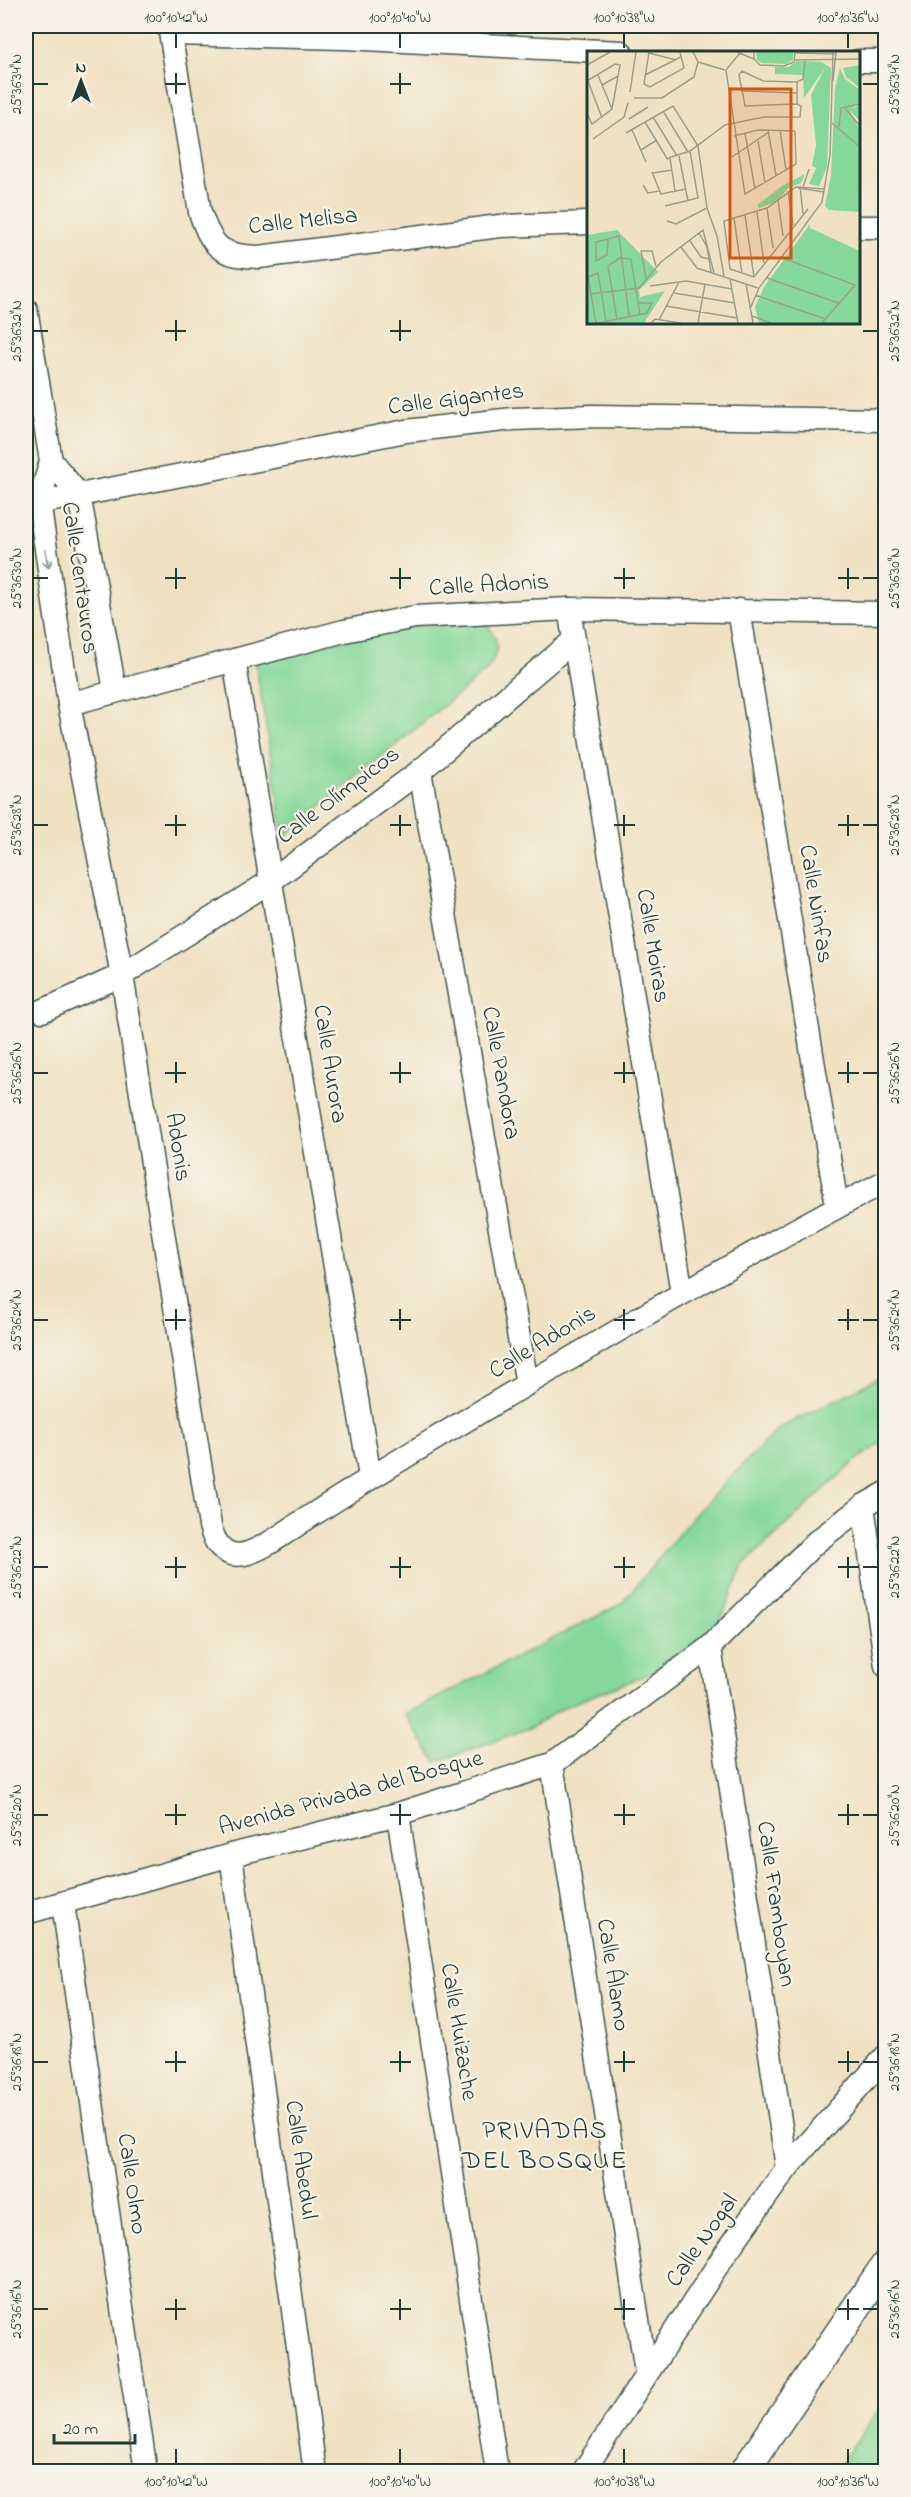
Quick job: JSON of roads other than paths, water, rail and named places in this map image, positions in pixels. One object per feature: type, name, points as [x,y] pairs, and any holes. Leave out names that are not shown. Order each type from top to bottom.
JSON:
[{"type":"street","points":[[336,34],[366,26]]},
{"type":"street","points":[[170,30],[440,35],[610,51]]},
{"type":"street","name":"Calle Melisa","points":[[170,30],[200,212],[212,241],[224,252],[241,256],[260,256],[500,226],[587,223]]},
{"type":"street","points":[[860,61],[885,61]]},
{"type":"street","points":[[860,227],[885,227]]},
{"type":"street","name":"Calle Centauros","points":[[26,309],[51,461],[80,495],[115,690]]},
{"type":"street","name":"Calle Gigantes","points":[[32,504],[406,432],[513,419],[592,416],[885,420]]},
{"type":"street","name":"Calle Centauros","points":[[51,461],[32,504],[69,704]]},
{"type":"street","name":"Calle Adonis","points":[[69,704],[344,631],[415,617],[569,609],[885,613]]},
{"type":"street","name":"Calle Moiras","points":[[569,609],[682,1293]]},
{"type":"street","name":"Calle Ninfas","points":[[738,610],[837,1206]]},
{"type":"street","name":"Calle Olímpicos","points":[[42,1011],[122,975],[271,881],[420,771],[574,640]]},
{"type":"street","name":"Calle Aurora","points":[[234,660],[370,1477]]},
{"type":"street","name":"Adonis","points":[[69,704],[122,975],[210,1526],[214,1542],[222,1550],[232,1555]]},
{"type":"street","name":"Calle Pandora","points":[[420,771],[527,1384]]},
{"type":"street","name":"Calle Adonis","points":[[232,1555],[249,1553],[262,1546],[370,1477],[682,1293],[885,1181]]},
{"type":"street","name":"Avenida Privada del Bosque","points":[[26,1914],[231,1855],[398,1814],[552,1764],[710,1647],[816,1542],[863,1506],[885,1493]]},
{"type":"street","points":[[863,1506],[885,1666]]},
{"type":"street","name":"Calle Framboyan","points":[[710,1647],[787,2168]]},
{"type":"street","name":"Calle Álamo","points":[[552,1764],[646,2372]]},
{"type":"street","name":"Calle Huizache","points":[[398,1814],[497,2472]]},
{"type":"street","name":"Calle Abedul","points":[[231,1855],[315,2472]]},
{"type":"street","name":"Calle Olmo","points":[[63,1904],[146,2472]]},
{"type":"street","name":"Calle Nogal","points":[[583,2472],[725,2254],[787,2168],[885,2056]]},
{"type":"street","points":[[744,2472],[885,2264]]},
{"type":"district","name":"PRIVADAS DEL BOSQUE","points":[[545,2147]]}]
